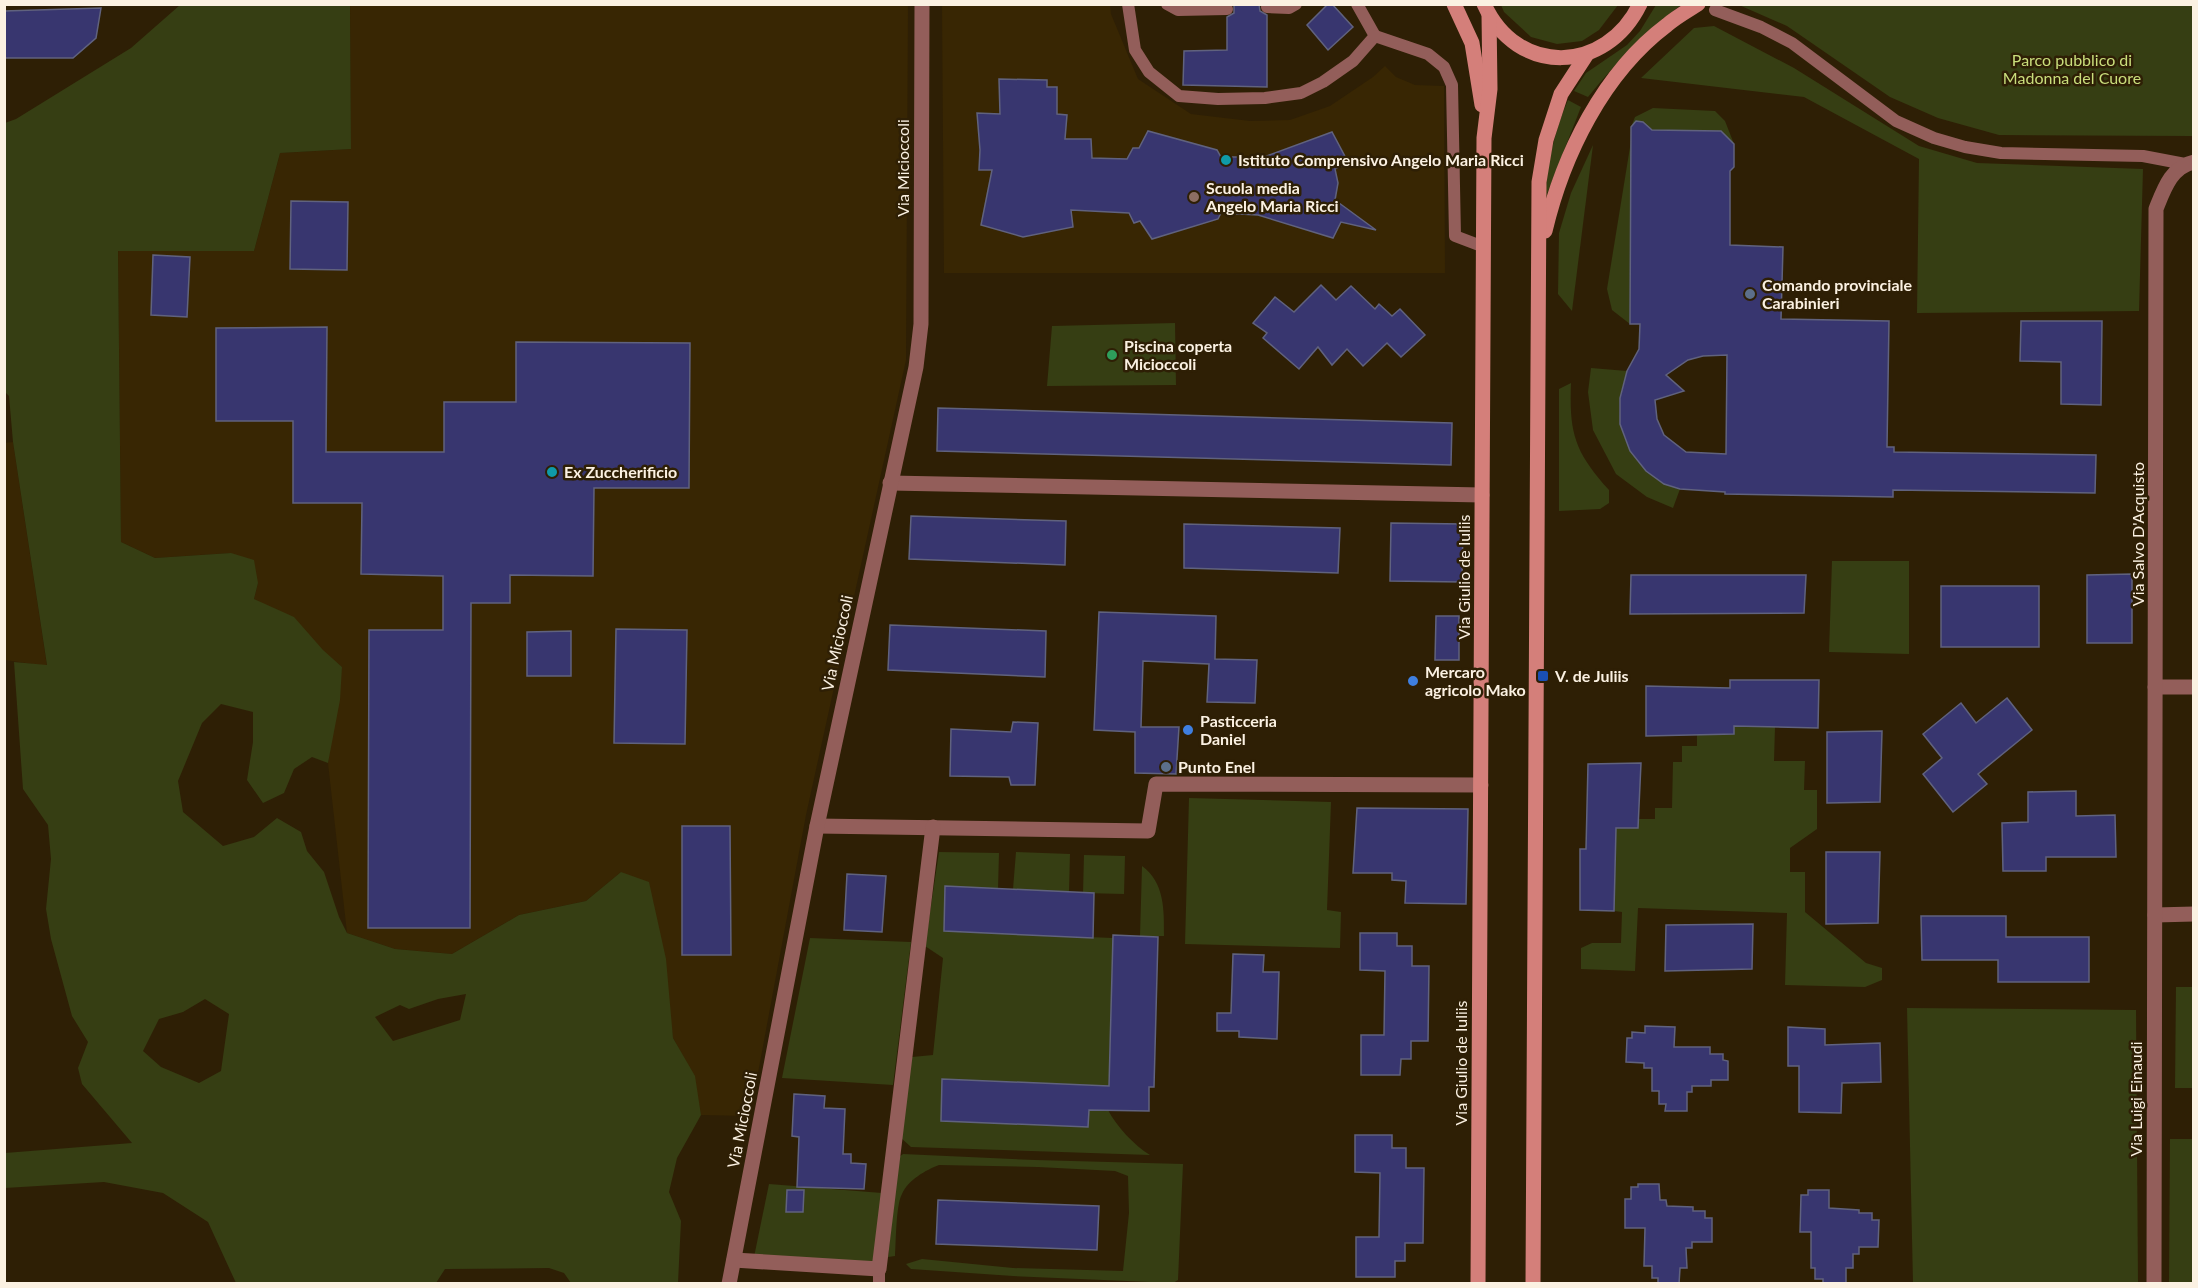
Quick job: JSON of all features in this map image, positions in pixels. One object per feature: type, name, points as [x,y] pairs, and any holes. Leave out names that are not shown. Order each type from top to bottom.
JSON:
[{"type":"main road","points":[[1454,4],[1472,43],[1480,89],[1484,138]]},
{"type":"main road","points":[[1486,10],[1506,37],[1525,50],[1546,57],[1564,58],[1587,54],[1614,40],[1632,21],[1640,4]]},
{"type":"main road","points":[[1540,254],[1558,183],[1593,108],[1632,57],[1666,25],[1698,4]]},
{"type":"main road","name":"Via Giulio de Iuliis","points":[[1478,1284],[1484,138],[1490,89],[1486,10]]},
{"type":"main road","points":[[1533,1284],[1539,182],[1546,140],[1562,94],[1587,54]]},
{"type":"street","name":"Via Micioccoli","points":[[729,1284],[817,826],[916,367],[921,324],[921,4]]},
{"type":"street","name":"Via Salvo D'Acquisto","points":[[2155,915],[2156,208],[2167,181],[2189,163]]},
{"type":"street","points":[[890,483],[1482,495]]},
{"type":"street","points":[[2155,687],[2193,687]]},
{"type":"street","points":[[817,826],[1148,831],[1156,784],[1481,785]]},
{"type":"street","points":[[734,1260],[879,1276],[933,828]]},
{"type":"street","points":[[2155,915],[2193,914]]},
{"type":"street","name":"Via Luigi Einaudi","points":[[2154,1284],[2155,915]]},
{"type":"lane","points":[[1128,4],[1135,50],[1149,72],[1179,96],[1218,99],[1265,98],[1301,93],[1323,82],[1353,61],[1374,36]]},
{"type":"lane","points":[[1167,4],[1178,10],[1227,9]]},
{"type":"lane","points":[[1267,8],[1289,8],[1296,4]]},
{"type":"lane","points":[[1358,4],[1374,36],[1428,54],[1444,67],[1452,85],[1455,236],[1484,247]]},
{"type":"lane","points":[[1715,10],[1761,27],[1792,43],[1896,121],[1934,138],[1965,147],[2001,153],[2143,156],[2189,163]]},
{"type":"shaded area","name":"Ex Zuccherificio","points":[[350,5],[908,5],[906,360],[806,815],[750,1116],[701,1115],[694,1076],[673,1038],[653,901],[621,872],[586,901],[519,915],[452,954],[395,949],[347,933],[328,763],[342,667],[270,608],[254,599],[258,583],[231,553],[155,558],[121,542],[118,251],[254,251],[280,153],[351,149]]},
{"type":"shaded area","name":"Scuola media Angelo Maria Ricci","points":[[942,5],[1110,5],[1111,14],[1138,79],[1191,114],[1250,121],[1290,120],[1330,106],[1373,77],[1385,66],[1396,77],[1415,85],[1444,86],[1445,273],[944,273]]},
{"type":"shaded area","points":[[13,442],[47,666],[5,660],[4,443]]},
{"type":"green space","points":[[180,5],[350,5],[351,149],[280,153],[254,251],[118,251],[121,542],[155,558],[231,553],[254,560],[258,583],[254,599],[294,617],[323,650],[342,667],[340,700],[328,763],[312,757],[294,769],[284,793],[263,803],[247,780],[253,742],[253,712],[221,704],[202,723],[178,781],[183,812],[223,846],[254,837],[277,818],[301,832],[307,851],[324,872],[339,917],[347,933],[395,949],[452,954],[519,915],[586,901],[621,872],[649,882],[666,959],[673,1038],[695,1076],[701,1115],[677,1158],[669,1192],[681,1221],[678,1283],[571,1283],[564,1273],[549,1268],[445,1269],[436,1283],[236,1283],[208,1222],[163,1193],[104,1182],[5,1188],[5,1153],[132,1143],[82,1084],[78,1068],[88,1042],[72,1016],[51,939],[46,909],[51,859],[48,825],[23,789],[14,662],[47,665],[13,442],[9,396],[5,392],[5,123],[16,119],[131,48]],"holes":[[[466,994],[460,1020],[393,1041],[375,1017],[400,1005],[409,1009],[438,999]],[[205,999],[229,1014],[221,1071],[199,1083],[161,1067],[143,1051],[159,1019],[183,1012]]]},
{"type":"green space","points":[[1501,5],[1618,5],[1599,30],[1582,41],[1557,44],[1531,37],[1504,12]]},
{"type":"green space","points":[[1656,5],[1681,5],[1632,48],[1588,97],[1574,91],[1586,73],[1627,45],[1640,31]]},
{"type":"green space","name":"Parco pubblico di Madonna del Cuore","points":[[1739,5],[2193,5],[2193,136],[1999,135],[1938,118],[1890,97],[1787,26]]},
{"type":"green space","points":[[1714,26],[1794,68],[1919,146],[1977,163],[2143,169],[2139,311],[1917,313],[1919,159],[1804,97],[1641,78],[1694,28]]},
{"type":"green space","points":[[1568,100],[1581,107],[1545,199],[1552,149]]},
{"type":"green space","points":[[1653,108],[1715,111],[1725,121],[1734,144],[1721,131],[1652,130],[1642,122],[1636,122],[1631,127],[1635,117]]},
{"type":"green space","points":[[1631,141],[1630,324],[1612,310],[1607,289]]},
{"type":"green space","points":[[1593,145],[1572,311],[1558,294],[1559,233],[1571,193]]},
{"type":"green space","name":"Piscina coperta Micioccoli","points":[[1175,323],[1176,385],[1047,386],[1052,326]]},
{"type":"green space","points":[[1591,368],[1627,371],[1620,399],[1622,429],[1627,443],[1642,466],[1653,476],[1680,489],[1673,508],[1647,497],[1616,474],[1593,430],[1588,392]]},
{"type":"green space","points":[[1571,383],[1571,416],[1576,441],[1588,464],[1609,490],[1609,503],[1600,509],[1559,511],[1559,389]]},
{"type":"green space","points":[[1832,561],[1909,561],[1909,654],[1829,652]]},
{"type":"green space","points":[[1734,726],[1775,727],[1774,761],[1805,761],[1804,790],[1817,790],[1817,829],[1790,848],[1790,872],[1805,872],[1805,912],[1866,963],[1882,968],[1882,980],[1865,987],[1785,985],[1787,913],[1638,908],[1635,971],[1581,969],[1581,948],[1592,943],[1621,943],[1622,912],[1614,911],[1616,828],[1638,828],[1638,819],[1655,819],[1655,808],[1672,808],[1673,762],[1682,762],[1682,746],[1697,746],[1697,734],[1733,734]]},
{"type":"green space","points":[[1189,798],[1331,802],[1327,910],[1341,912],[1340,948],[1185,944]]},
{"type":"green space","points":[[939,852],[999,853],[998,889],[945,886],[944,931],[1113,938],[1108,1110],[1126,1135],[1150,1155],[911,1147],[900,1137],[912,1057],[933,1055],[943,958],[925,946]]},
{"type":"green space","points":[[1016,852],[1070,854],[1069,892],[1013,889]]},
{"type":"green space","points":[[1084,855],[1125,856],[1124,894],[1083,893]]},
{"type":"green space","points":[[1142,866],[1155,880],[1162,898],[1164,936],[1140,936]]},
{"type":"green space","points":[[810,938],[911,942],[893,1085],[782,1078]]},
{"type":"green space","points":[[2176,987],[2193,987],[2193,1088],[2175,1088]]},
{"type":"green space","points":[[1907,1008],[2136,1010],[2138,1283],[1913,1283]]},
{"type":"green space","points":[[2170,1139],[2193,1139],[2193,1283],[2169,1283]]},
{"type":"green space","points":[[903,1154],[1183,1164],[1178,1280],[1173,1283],[911,1269],[906,1264],[922,1259],[1013,1268],[1123,1271],[1129,1213],[1128,1176],[1115,1171],[939,1165],[918,1176],[905,1189],[900,1199],[895,1256],[888,1257],[899,1157]]},
{"type":"green space","points":[[769,1184],[882,1193],[875,1264],[754,1257]]},
{"type":"building","points":[[1234,4],[1259,4],[1260,11],[1267,15],[1267,87],[1183,85],[1184,51],[1227,50],[1227,17],[1234,13]]},
{"type":"building","points":[[1328,4],[1332,4],[1353,27],[1328,50],[1307,25]]},
{"type":"building","points":[[101,8],[96,38],[73,58],[4,58],[4,11]]},
{"type":"building","name":"Istituto Comprensivo Angelo Maria Ricci","points":[[999,79],[1047,80],[1047,87],[1057,87],[1057,114],[1067,115],[1065,139],[1091,139],[1092,158],[1127,159],[1133,148],[1139,148],[1148,131],[1217,150],[1221,157],[1264,157],[1332,132],[1348,162],[1335,169],[1338,183],[1335,200],[1376,230],[1341,222],[1333,238],[1258,215],[1221,213],[1218,219],[1152,239],[1140,221],[1134,223],[1129,213],[1071,210],[1073,227],[1023,237],[981,225],[992,170],[979,170],[977,113],[1000,114]]},
{"type":"building","points":[[1636,121],[1643,122],[1652,130],[1721,131],[1734,144],[1734,167],[1730,171],[1730,245],[1783,247],[1781,319],[1889,321],[1887,447],[1894,447],[1894,452],[2096,455],[2095,493],[1893,490],[1893,497],[1725,494],[1725,492],[1680,489],[1664,484],[1646,471],[1630,451],[1620,424],[1620,398],[1627,371],[1639,349],[1640,324],[1630,324],[1631,127]],"holes":[[[1727,355],[1726,454],[1686,452],[1664,435],[1657,419],[1655,400],[1684,391],[1666,375],[1688,360],[1703,356]]]},
{"type":"building","points":[[291,201],[348,202],[347,270],[290,269]]},
{"type":"building","points":[[153,255],[190,257],[187,317],[151,315]]},
{"type":"building","points":[[1321,285],[1336,300],[1351,286],[1375,309],[1379,304],[1392,316],[1400,309],[1425,335],[1401,357],[1387,343],[1363,366],[1347,349],[1332,365],[1318,347],[1299,369],[1263,338],[1267,333],[1253,323],[1275,297],[1294,312]]},
{"type":"building","points":[[2021,321],[2102,321],[2101,405],[2061,404],[2061,362],[2020,361]]},
{"type":"building","points":[[327,327],[326,452],[444,452],[444,402],[516,402],[516,342],[690,343],[689,488],[594,488],[593,576],[510,575],[510,603],[471,603],[470,928],[368,928],[369,630],[443,630],[443,576],[361,574],[362,503],[293,503],[293,421],[216,421],[216,328]]},
{"type":"building","points":[[938,408],[1452,423],[1451,465],[937,451]]},
{"type":"building","points":[[911,516],[1066,521],[1065,565],[909,559]]},
{"type":"building","points":[[1391,523],[1463,524],[1462,582],[1390,581]]},
{"type":"building","points":[[1184,524],[1340,528],[1338,573],[1184,568]]},
{"type":"building","points":[[2132,574],[2132,643],[2087,643],[2087,575]]},
{"type":"building","points":[[1631,575],[1806,575],[1804,613],[1630,614]]},
{"type":"building","points":[[1941,586],[2039,586],[2039,647],[1941,647]]},
{"type":"building","points":[[1099,612],[1216,616],[1215,659],[1257,660],[1255,703],[1207,702],[1209,664],[1143,661],[1141,727],[1179,727],[1176,774],[1135,773],[1135,732],[1094,730]]},
{"type":"building","points":[[1436,616],[1459,616],[1459,660],[1435,660]]},
{"type":"building","points":[[890,625],[1046,631],[1045,677],[888,670]]},
{"type":"building","points":[[616,629],[687,630],[685,744],[614,743]]},
{"type":"building","points":[[571,631],[571,676],[527,676],[527,632]]},
{"type":"building","points":[[1730,680],[1819,680],[1818,728],[1734,726],[1734,734],[1646,736],[1646,686],[1730,688]]},
{"type":"building","points":[[2007,698],[2032,730],[1978,774],[1987,784],[1953,812],[1923,774],[1942,758],[1923,734],[1961,703],[1976,723]]},
{"type":"building","points":[[1013,722],[1038,723],[1035,785],[1011,785],[1009,777],[950,776],[951,729],[1011,732]]},
{"type":"building","points":[[1882,731],[1880,802],[1827,803],[1827,732]]},
{"type":"building","points":[[1641,763],[1638,828],[1616,828],[1614,911],[1580,910],[1580,849],[1586,849],[1588,764]]},
{"type":"building","points":[[2076,791],[2076,816],[2115,815],[2116,857],[2046,857],[2046,871],[2003,871],[2002,823],[2028,822],[2028,792]]},
{"type":"building","points":[[1357,808],[1468,809],[1466,904],[1405,903],[1406,881],[1392,880],[1392,873],[1353,873]]},
{"type":"building","points":[[682,826],[730,826],[731,955],[682,955]]},
{"type":"building","points":[[1826,852],[1880,852],[1878,923],[1826,924]]},
{"type":"building","points":[[847,874],[886,876],[882,932],[844,930]]},
{"type":"building","points":[[945,886],[1094,893],[1093,938],[944,931]]},
{"type":"building","points":[[1921,916],[2006,916],[2006,937],[2089,937],[2089,982],[1998,982],[1998,960],[1922,960]]},
{"type":"building","points":[[1753,924],[1752,969],[1665,971],[1666,925]]},
{"type":"building","points":[[1360,933],[1397,933],[1397,946],[1412,946],[1412,966],[1429,966],[1428,1041],[1411,1041],[1411,1059],[1401,1059],[1400,1075],[1361,1075],[1361,1035],[1384,1035],[1385,971],[1360,970]]},
{"type":"building","points":[[1113,935],[1158,937],[1154,1087],[1149,1087],[1149,1111],[1089,1110],[1088,1127],[941,1121],[942,1079],[1109,1086]]},
{"type":"building","points":[[1233,954],[1264,955],[1263,972],[1279,972],[1277,1039],[1239,1037],[1239,1031],[1217,1031],[1217,1013],[1231,1013]]},
{"type":"building","points":[[1645,1026],[1675,1027],[1674,1047],[1710,1047],[1710,1054],[1723,1054],[1723,1060],[1728,1061],[1728,1080],[1711,1080],[1711,1086],[1692,1086],[1692,1092],[1687,1092],[1687,1111],[1665,1111],[1666,1104],[1659,1104],[1659,1091],[1652,1091],[1652,1068],[1644,1068],[1644,1063],[1626,1062],[1627,1038],[1632,1038],[1632,1032],[1645,1033]]},
{"type":"building","points":[[1788,1027],[1825,1029],[1825,1045],[1880,1043],[1881,1082],[1842,1083],[1841,1113],[1799,1112],[1799,1066],[1788,1066]]},
{"type":"building","points":[[794,1094],[825,1096],[824,1108],[845,1109],[843,1154],[851,1154],[851,1163],[866,1164],[864,1189],[797,1187],[799,1137],[792,1136]]},
{"type":"building","points":[[1355,1135],[1392,1135],[1392,1148],[1406,1148],[1406,1168],[1424,1168],[1423,1243],[1405,1243],[1405,1261],[1395,1261],[1395,1277],[1356,1277],[1356,1237],[1379,1237],[1380,1173],[1355,1172]]},
{"type":"building","points":[[1638,1184],[1659,1184],[1660,1200],[1666,1200],[1667,1206],[1693,1207],[1693,1211],[1705,1211],[1705,1218],[1712,1218],[1712,1242],[1692,1242],[1692,1248],[1686,1248],[1687,1268],[1680,1268],[1679,1284],[1658,1284],[1658,1278],[1652,1278],[1652,1266],[1644,1266],[1645,1228],[1625,1228],[1625,1199],[1631,1199],[1631,1187],[1638,1187]]},
{"type":"building","points":[[787,1190],[804,1190],[803,1212],[786,1212]]},
{"type":"building","points":[[1808,1190],[1829,1190],[1829,1208],[1872,1213],[1872,1220],[1879,1220],[1878,1247],[1859,1247],[1859,1254],[1853,1254],[1853,1268],[1846,1268],[1846,1284],[1823,1284],[1823,1279],[1815,1279],[1815,1268],[1811,1268],[1811,1232],[1800,1232],[1801,1195],[1808,1195]]},
{"type":"building","points":[[938,1200],[1099,1206],[1097,1250],[936,1244]]},
{"type":"place","name":"Istituto Comprensivo Angelo Maria Ricci","points":[[1226,160]]},
{"type":"place","name":"Scuola media Angelo Maria Ricci","points":[[1194,197]]},
{"type":"place","name":"Comando provinciale Carabinieri","points":[[1750,294]]},
{"type":"place","name":"Piscina coperta Micioccoli","points":[[1112,355]]},
{"type":"place","name":"Ex Zuccherificio","points":[[552,472]]},
{"type":"place","name":"V. de Juliis","points":[[1543,676]]},
{"type":"place","name":"Mercaro agricolo Mako","points":[[1413,681]]},
{"type":"place","name":"Pasticceria Daniel","points":[[1188,730]]},
{"type":"place","name":"Punto Enel","points":[[1166,767]]}]
